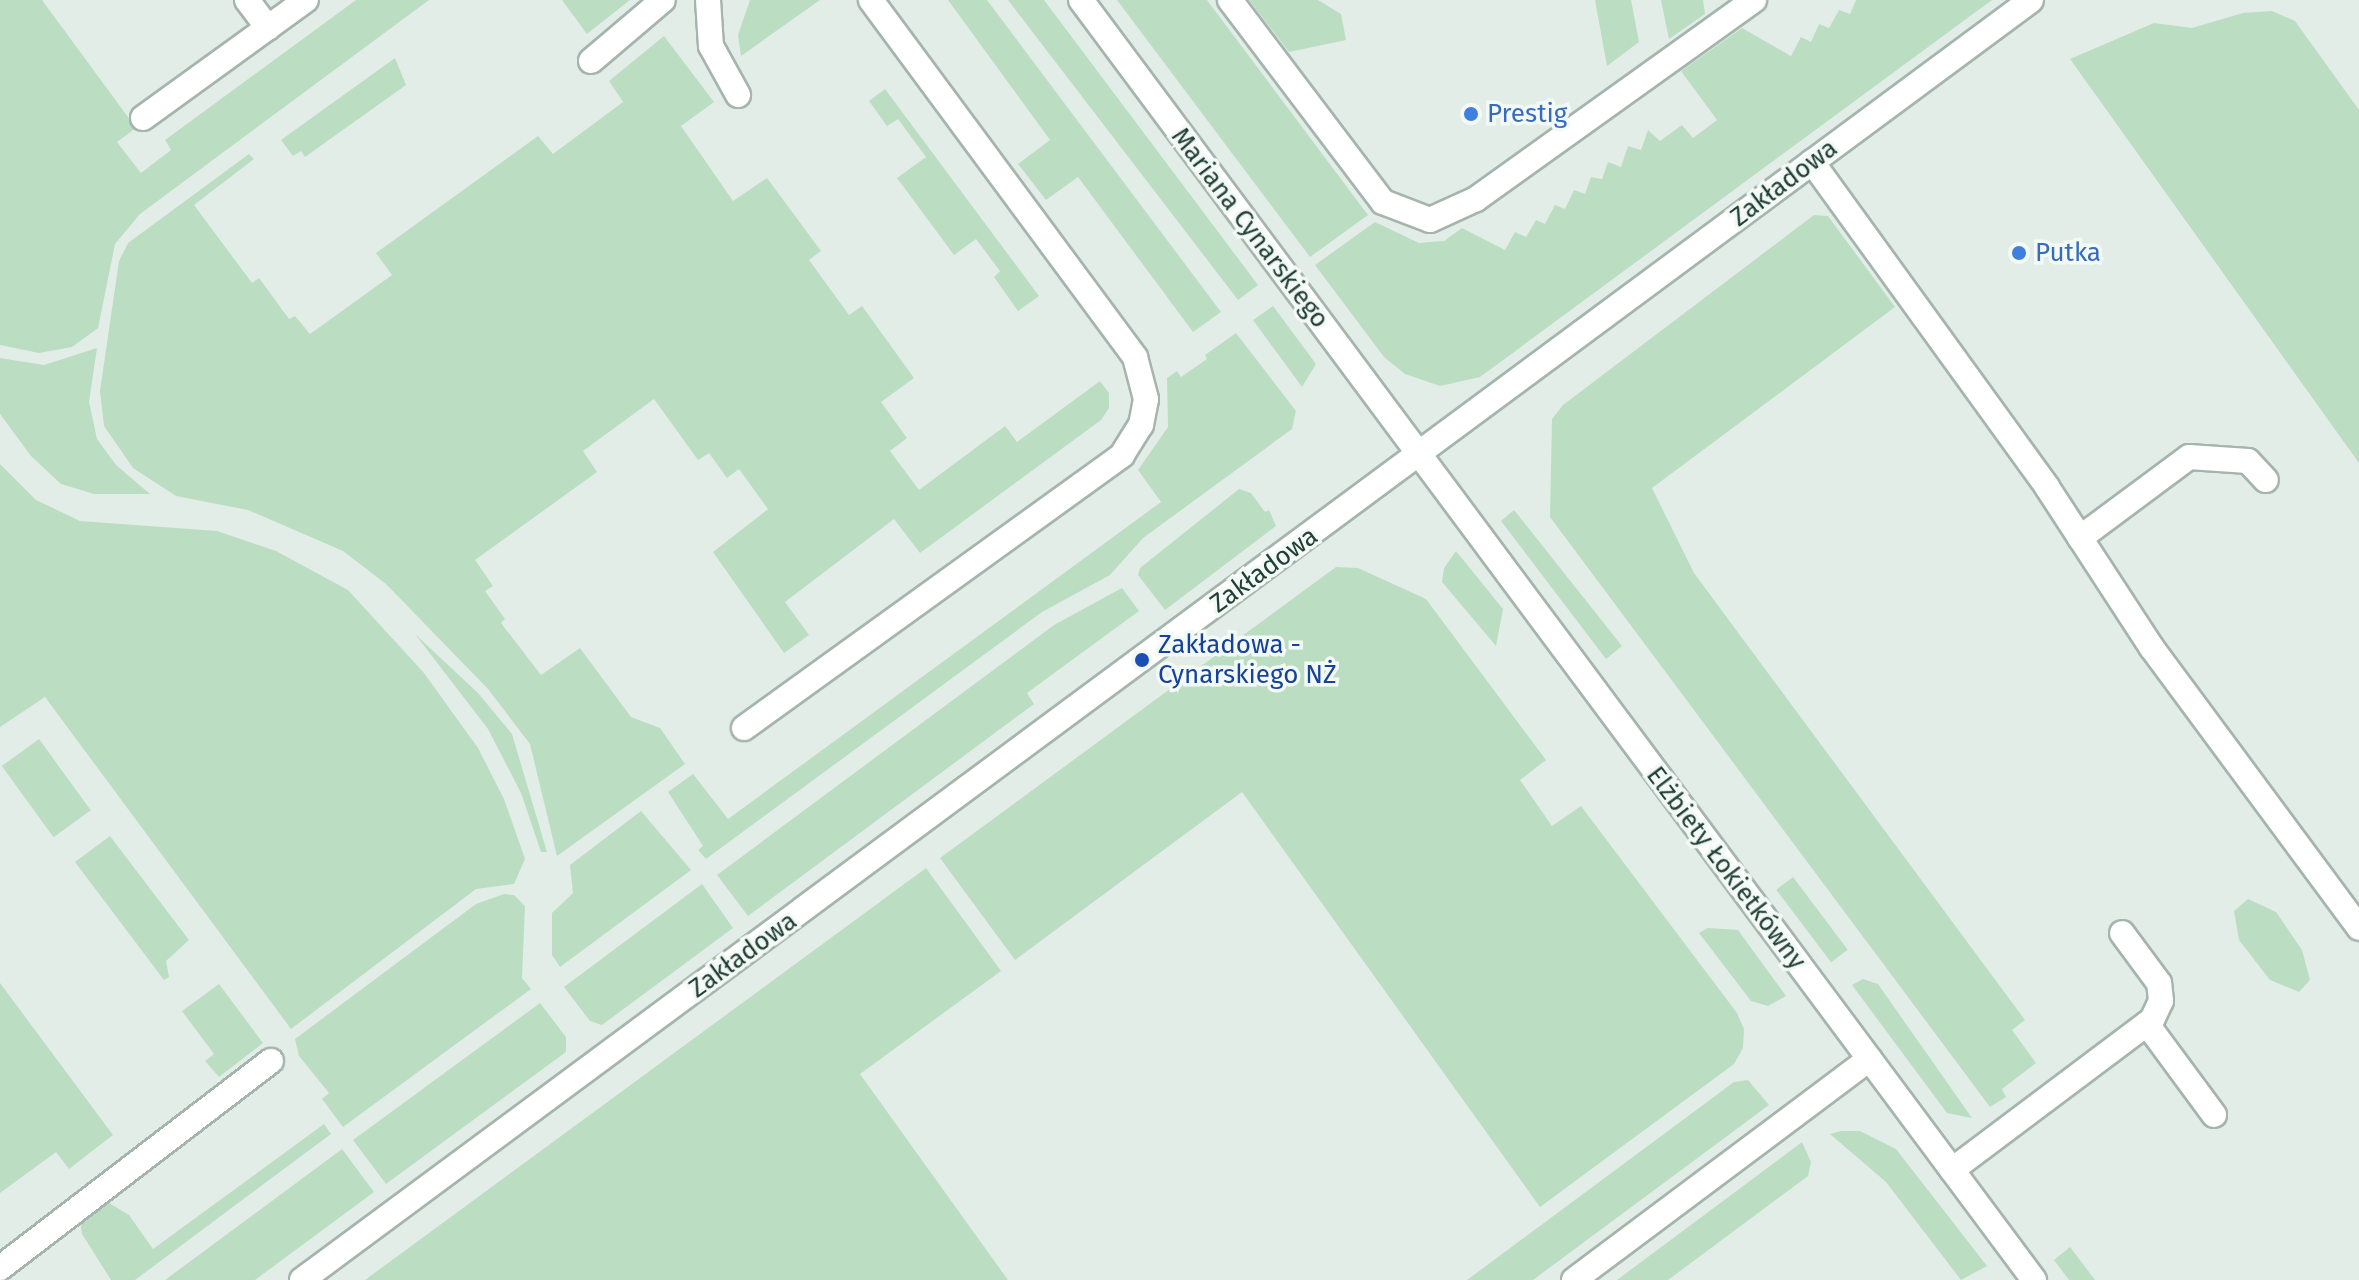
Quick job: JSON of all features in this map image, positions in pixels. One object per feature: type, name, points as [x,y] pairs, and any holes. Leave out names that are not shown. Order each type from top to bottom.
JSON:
[{"type":"street","points":[[247,0],[268,28]]},
{"type":"street","points":[[143,118],[306,0]]},
{"type":"street","points":[[591,61],[663,0]]},
{"type":"street","points":[[708,0],[711,46],[738,95]]},
{"type":"street","points":[[744,728],[1122,455],[1141,425],[1146,399],[1135,357],[871,0]]},
{"type":"street","name":"Mariana Cynarskiego","points":[[1081,0],[1419,456]]},
{"type":"street","points":[[1230,0],[1383,202],[1430,220],[1476,199],[1754,0]]},
{"type":"street","name":"Zakładowa","points":[[302,1280],[2031,0]]},
{"type":"street","points":[[1812,162],[2080,538],[2152,648],[2359,928]]},
{"type":"street","name":"Elżbiety Łokietkówny","points":[[1419,456],[2034,1280]]},
{"type":"street","points":[[2080,538],[2189,457],[2248,461],[2266,480]]},
{"type":"street","points":[[1952,1170],[2147,1024],[2161,1001],[2159,983],[2122,933]]},
{"type":"street","points":[[2147,1024],[2214,1115]]},
{"type":"street","points":[[1574,1280],[1869,1059]]},
{"type":"street","points":[[0,1268],[271,1061]]},
{"type":"green space","points":[[0,0],[42,0],[136,128],[117,142],[141,173],[171,150],[165,140],[356,0],[429,0],[140,214],[115,244],[98,328],[72,347],[39,353],[0,345]]},
{"type":"green space","points":[[562,0],[630,0],[587,34]]},
{"type":"green space","points":[[750,0],[820,0],[741,56],[738,35]]},
{"type":"green space","points":[[948,0],[987,0],[1221,312],[1193,332],[1078,177],[1046,200],[1018,164],[1050,140]]},
{"type":"green space","points":[[1008,0],[1044,0],[1258,285],[1238,300]]},
{"type":"green space","points":[[1117,0],[1207,0],[1368,215],[1310,257]]},
{"type":"green space","points":[[1249,0],[1318,0],[1341,14],[1346,40],[1289,52]]},
{"type":"green space","points":[[1595,0],[1631,0],[1639,42],[1607,66]]},
{"type":"green space","points":[[1661,0],[1703,0],[1705,14],[1669,39]]},
{"type":"green space","points":[[1856,0],[1992,0],[1480,377],[1440,386],[1405,374],[1384,357],[1315,265],[1375,222],[1419,243],[1444,241],[1462,228],[1505,250],[1515,232],[1526,237],[1536,220],[1545,224],[1555,205],[1565,209],[1574,190],[1585,194],[1591,177],[1602,179],[1608,162],[1621,167],[1628,146],[1641,150],[1648,130],[1660,141],[1682,125],[1693,138],[1717,120],[1681,71],[1742,28],[1791,56],[1801,37],[1811,42],[1819,24],[1829,28],[1839,10],[1850,14]]},
{"type":"green space","points":[[2272,11],[2295,21],[2359,110],[2359,463],[2070,59],[2154,23],[2192,28],[2243,13]]},
{"type":"green space","points":[[664,36],[714,102],[681,126],[733,201],[767,178],[821,251],[809,260],[849,315],[862,306],[914,378],[881,402],[907,438],[890,451],[919,490],[1005,426],[1017,442],[1100,381],[1109,393],[1109,408],[1101,420],[920,553],[894,519],[785,602],[809,635],[784,653],[713,552],[768,509],[739,469],[727,478],[709,453],[698,460],[654,399],[583,451],[597,472],[475,560],[493,586],[485,591],[505,619],[501,623],[541,675],[580,648],[631,717],[660,728],[685,764],[557,856],[530,744],[488,689],[386,584],[343,551],[248,510],[176,496],[133,468],[104,426],[100,391],[119,261],[128,243],[249,154],[254,159],[194,205],[252,283],[259,278],[289,319],[295,316],[310,334],[392,275],[376,253],[538,136],[553,154],[623,102],[609,81]]},
{"type":"green space","points":[[395,58],[406,85],[305,157],[301,151],[293,156],[281,140]]},
{"type":"green space","points":[[885,89],[1039,296],[1018,311],[994,277],[1000,271],[976,239],[954,255],[897,178],[926,157],[898,119],[887,126],[869,101]]},
{"type":"green space","points":[[1814,215],[1828,216],[1895,307],[1652,488],[1694,573],[2025,1020],[2012,1030],[2036,1063],[2002,1089],[2006,1097],[1990,1107],[1550,517],[1552,419],[1563,405]]},
{"type":"green space","points":[[1273,306],[1316,364],[1302,387],[1253,320]]},
{"type":"green space","points":[[1236,333],[1296,411],[1292,429],[1143,538],[1110,575],[1042,612],[706,859],[698,850],[703,846],[668,792],[693,774],[728,819],[1161,502],[1138,470],[1168,427],[1167,378],[1177,371],[1181,377]]},
{"type":"green space","points":[[97,348],[89,402],[97,439],[116,465],[150,494],[94,494],[61,484],[31,456],[0,414],[0,358],[44,365]]},
{"type":"green space","points":[[0,464],[36,500],[80,521],[217,531],[276,551],[348,590],[424,673],[478,748],[504,799],[525,859],[514,884],[476,889],[291,1029],[45,697],[0,727]]},
{"type":"green space","points":[[1239,489],[1251,493],[1265,512],[1269,510],[1276,526],[1165,610],[1138,575],[1140,568]]},
{"type":"green space","points":[[1514,510],[1622,646],[1606,659],[1501,521]]},
{"type":"green space","points":[[1456,551],[1503,609],[1496,646],[1442,582],[1444,568]]},
{"type":"green space","points":[[1336,567],[1358,568],[1426,599],[1546,760],[1520,780],[1552,826],[1581,806],[1737,1013],[1744,1029],[1743,1048],[1734,1064],[1540,1207],[1242,792],[1015,960],[940,858]]},
{"type":"green space","points":[[1122,588],[1139,611],[1027,693],[1034,704],[748,916],[717,875],[1054,625]]},
{"type":"green space","points":[[415,634],[478,693],[512,734],[547,852],[541,852],[521,793],[488,729]]},
{"type":"green space","points":[[39,739],[91,810],[54,837],[2,766]]},
{"type":"green space","points":[[641,811],[691,870],[560,967],[552,955],[552,913],[573,893],[570,865]]},
{"type":"green space","points":[[110,836],[189,940],[166,961],[169,977],[164,980],[75,862]]},
{"type":"green space","points":[[926,868],[1001,971],[860,1074],[1008,1280],[365,1280]]},
{"type":"green space","points":[[1793,877],[1848,950],[1831,962],[1776,890]]},
{"type":"green space","points":[[702,884],[733,928],[602,1025],[590,1021],[564,987]]},
{"type":"green space","points":[[504,894],[514,895],[525,906],[522,978],[531,989],[343,1127],[322,1099],[329,1093],[299,1056],[295,1039],[476,904]]},
{"type":"green space","points":[[2248,899],[2276,912],[2302,950],[2310,980],[2299,992],[2270,980],[2239,940],[2234,911]]},
{"type":"green space","points":[[1708,928],[1738,930],[1786,996],[1768,1006],[1751,1001],[1699,933]]},
{"type":"green space","points":[[1863,979],[1878,984],[1972,1118],[1947,1113],[1852,985]]},
{"type":"green space","points":[[0,983],[113,1135],[69,1169],[56,1152],[0,1193]]},
{"type":"green space","points":[[219,984],[263,1043],[219,1077],[205,1061],[214,1054],[182,1011]]},
{"type":"green space","points":[[540,1003],[566,1037],[566,1052],[386,1184],[353,1140]]},
{"type":"green space","points":[[1748,1080],[1769,1105],[1533,1280],[1467,1280],[1734,1082]]},
{"type":"green space","points":[[324,1124],[331,1134],[135,1280],[111,1280],[82,1234],[80,1220],[102,1202],[109,1203],[129,1215],[153,1249]]},
{"type":"green space","points":[[1860,1131],[1896,1149],[1987,1266],[1961,1280],[1886,1182],[1830,1134]]},
{"type":"green space","points":[[1802,1142],[1811,1162],[1808,1176],[1668,1280],[1617,1280]]},
{"type":"green space","points":[[342,1149],[374,1192],[255,1280],[165,1280]]},
{"type":"green space","points":[[2070,1247],[2095,1280],[2069,1280],[2054,1260]]},
{"type":"place","name":"Prestig","points":[[1471,114]]},
{"type":"place","name":"Putka","points":[[2019,253]]},
{"type":"place","name":"Zakładowa - Cynarskiego NŻ","points":[[1142,660]]}]
